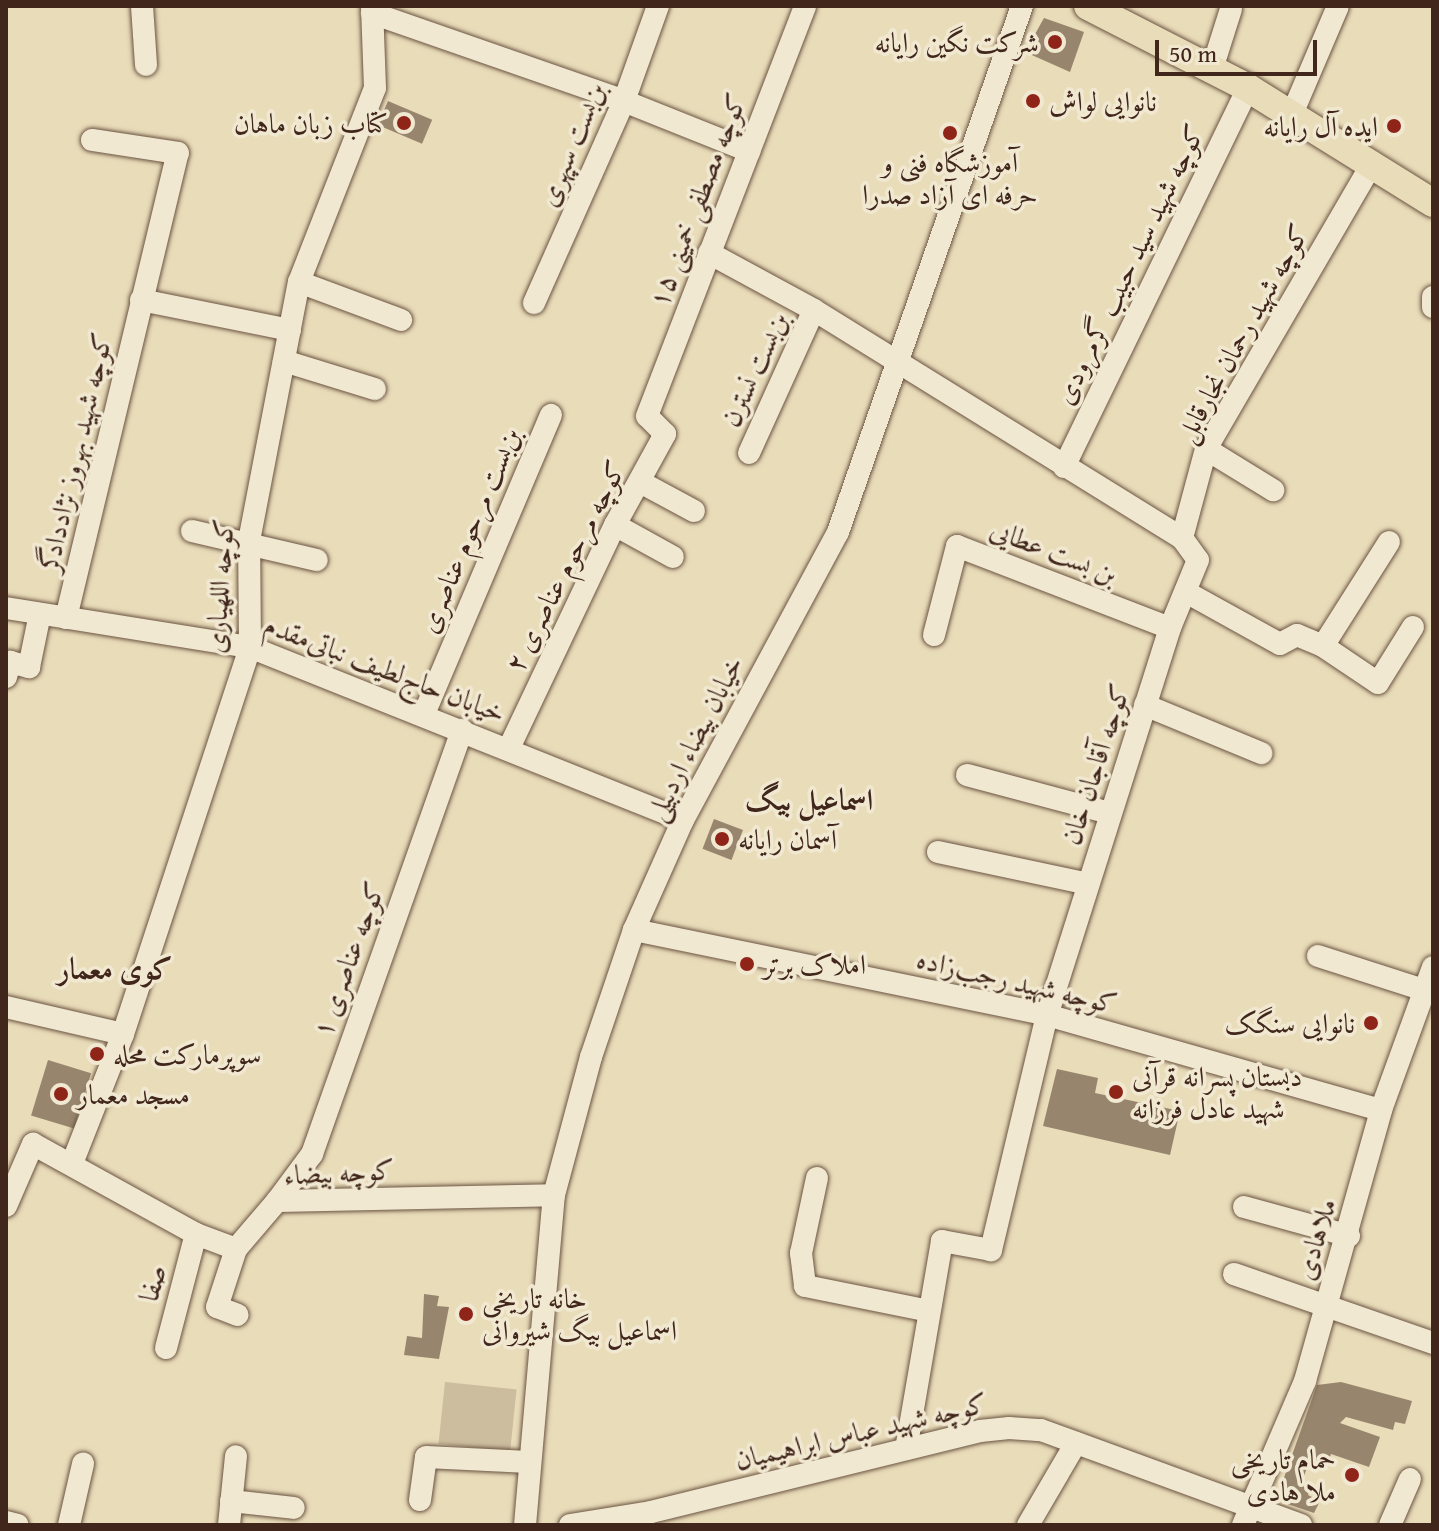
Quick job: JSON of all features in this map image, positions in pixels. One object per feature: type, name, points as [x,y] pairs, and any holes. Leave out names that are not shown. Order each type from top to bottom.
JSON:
[{"type":"main road","points":[[1088,6],[1120,14],[1292,114],[1433,203]]},
{"type":"street","points":[[142,6],[146,65]]},
{"type":"street","name":"بن‌بست سپهری","points":[[534,303],[624,101],[658,6]]},
{"type":"street","name":"کوچه مصطفی خمینی ۱۵","points":[[647,416],[805,6]]},
{"type":"street","name":"خیابان بیضاء اردبیلی","points":[[525,1525],[554,1195],[591,1057],[634,930],[683,820],[823,566],[1022,6]]},
{"type":"street","points":[[1292,114],[1338,6]]},
{"type":"street","points":[[372,9],[624,101],[749,151]]},
{"type":"street","name":"کوچه اللهیاری","points":[[73,1161],[123,1034],[250,647],[249,541],[299,282],[375,88],[372,9]]},
{"type":"street","points":[[1212,69],[1231,9]]},
{"type":"street","name":"کوچه شهید سید حبیب گرمرودی","points":[[1064,467],[1248,88]]},
{"type":"street","name":"کوچه شهید بهروز نژاددادگر","points":[[66,618],[178,153],[92,140]]},
{"type":"street","name":"کوچه شهید رحمان نجارقابل","points":[[1182,538],[1206,449],[1371,165]]},
{"type":"street","points":[[709,253],[814,310],[1182,538]]},
{"type":"street","points":[[299,282],[401,320]]},
{"type":"street","points":[[1433,297],[1433,307]]},
{"type":"street","points":[[141,300],[290,330]]},
{"type":"street","name":"بن‌بست نسترن","points":[[749,453],[814,310]]},
{"type":"street","points":[[284,361],[375,389]]},
{"type":"street","name":"بن‌بست مرحوم عناصری","points":[[424,714],[551,415]]},
{"type":"street","name":"کوچه مرحوم عناصری ۲","points":[[509,748],[615,525],[642,483],[665,434],[647,416]]},
{"type":"street","points":[[1206,449],[1273,490]]},
{"type":"street","points":[[642,483],[694,511]]},
{"type":"street","points":[[615,525],[673,557]]},
{"type":"street","points":[[192,531],[249,541],[317,560]]},
{"type":"street","name":"کوچه آقاجان خان","points":[[929,1311],[942,1241],[991,1250],[1047,1015],[1170,628],[1198,560],[1182,538]]},
{"type":"street","points":[[1323,646],[1389,542]]},
{"type":"street","name":"بن بست عطایی","points":[[934,635],[957,546],[1170,628]]},
{"type":"street","points":[[1186,592],[1280,644],[1297,635],[1323,646],[1378,683],[1413,627]]},
{"type":"street","name":"خیابان حاج‌لطیف نباتی‌مقدم","points":[[6,608],[250,647],[683,820]]},
{"type":"street","points":[[6,677],[10,662],[29,667],[40,614]]},
{"type":"street","points":[[1145,705],[1261,753]]},
{"type":"street","name":"کوچه عناصری ۱","points":[[277,1201],[312,1154],[462,730]]},
{"type":"street","points":[[967,775],[1110,813]]},
{"type":"street","points":[[938,852],[1088,884]]},
{"type":"street","name":"کوچه شهید رجب‌زاده","points":[[634,930],[1047,1015],[1381,1110]]},
{"type":"street","points":[[1318,956],[1423,1004]]},
{"type":"street","name":"ملاهادی","points":[[1248,1515],[1305,1381],[1349,1236],[1381,1110],[1423,1004],[1433,967]]},
{"type":"street","points":[[6,1007],[123,1034]]},
{"type":"street","points":[[6,1206],[33,1144],[73,1161],[196,1234],[236,1249],[217,1307],[238,1315]]},
{"type":"street","points":[[817,1178],[801,1253],[805,1286],[929,1311],[906,1449]]},
{"type":"street","name":"کوچه بیضاء","points":[[236,1249],[277,1201],[554,1195]]},
{"type":"street","points":[[1244,1207],[1349,1236]]},
{"type":"street","name":"صفا","points":[[166,1348],[196,1234]]},
{"type":"street","points":[[1234,1274],[1433,1343]]},
{"type":"street","name":"کوچه شهید عباس ابراهیمیان","points":[[570,1525],[650,1518],[906,1449],[1009,1428],[1041,1430],[1248,1515],[1301,1525]]},
{"type":"street","points":[[1028,1525],[1076,1443]]},
{"type":"street","points":[[229,1525],[236,1456]]},
{"type":"street","points":[[420,1500],[426,1457],[529,1462]]},
{"type":"street","points":[[69,1525],[83,1464]]},
{"type":"street","points":[[1390,1525],[1410,1479]]},
{"type":"street","points":[[231,1501],[294,1508]]},
{"type":"street","points":[[6,1522],[18,1525]]},
{"type":"shaded area","points":[[445,1382],[517,1390],[510,1451],[439,1444]]},
{"type":"building","name":"شرکت نگین رایانه","points":[[1044,18],[1084,32],[1070,72],[1025,52]]},
{"type":"building","name":"کتاب زبان ماهان","points":[[388,101],[432,120],[422,144],[378,125]]},
{"type":"building","name":"آسمان رایانه","points":[[714,819],[743,830],[731,860],[703,849]]},
{"type":"building","name":"مسجد معمار","points":[[48,1060],[91,1073],[74,1129],[31,1115]]},
{"type":"building","points":[[1057,1069],[1098,1078],[1095,1093],[1180,1111],[1170,1155],[1043,1126]]},
{"type":"building","points":[[424,1294],[439,1296],[437,1306],[449,1307],[439,1359],[404,1355],[407,1336],[422,1338]]},
{"type":"building","points":[[1341,1382],[1412,1401],[1405,1424],[1395,1422],[1393,1430],[1346,1417],[1340,1423],[1380,1437],[1369,1467],[1331,1454],[1327,1466],[1310,1460],[1302,1481],[1311,1486],[1308,1495],[1320,1501],[1314,1513],[1276,1500],[1317,1385]]},
{"type":"place","name":"شرکت نگین رایانه","points":[[1055,42]]},
{"type":"place","name":"نانوایی لواش","points":[[1033,101]]},
{"type":"place","name":"کتاب زبان ماهان","points":[[404,123]]},
{"type":"place","name":"ایده آل رایانه","points":[[1394,126]]},
{"type":"place","name":"آموزشگاه فنی و حرفه ای آزاد صدرا","points":[[950,133]]},
{"type":"place","name":"آسمان رایانه","points":[[722,839]]},
{"type":"place","name":"املاک برتر","points":[[747,964]]},
{"type":"place","name":"نانوایی سنگک","points":[[1371,1023]]},
{"type":"place","name":"سوپرمارکت محله","points":[[97,1054]]},
{"type":"place","name":"دبستان پسرانه قرآنی شهید عادل فرزانه","points":[[1116,1092]]},
{"type":"place","name":"مسجد معمار","points":[[61,1094]]},
{"type":"place","name":"خانه تاریخی اسماعیل بیگ شیروانی","points":[[466,1314]]},
{"type":"place","name":"حمام تاریخی ملا هادی","points":[[1352,1475]]},
{"type":"district","name":"اسماعیل بیگ","points":[[809,799]]},
{"type":"district","name":"کوی معمار","points":[[115,968]]}]
